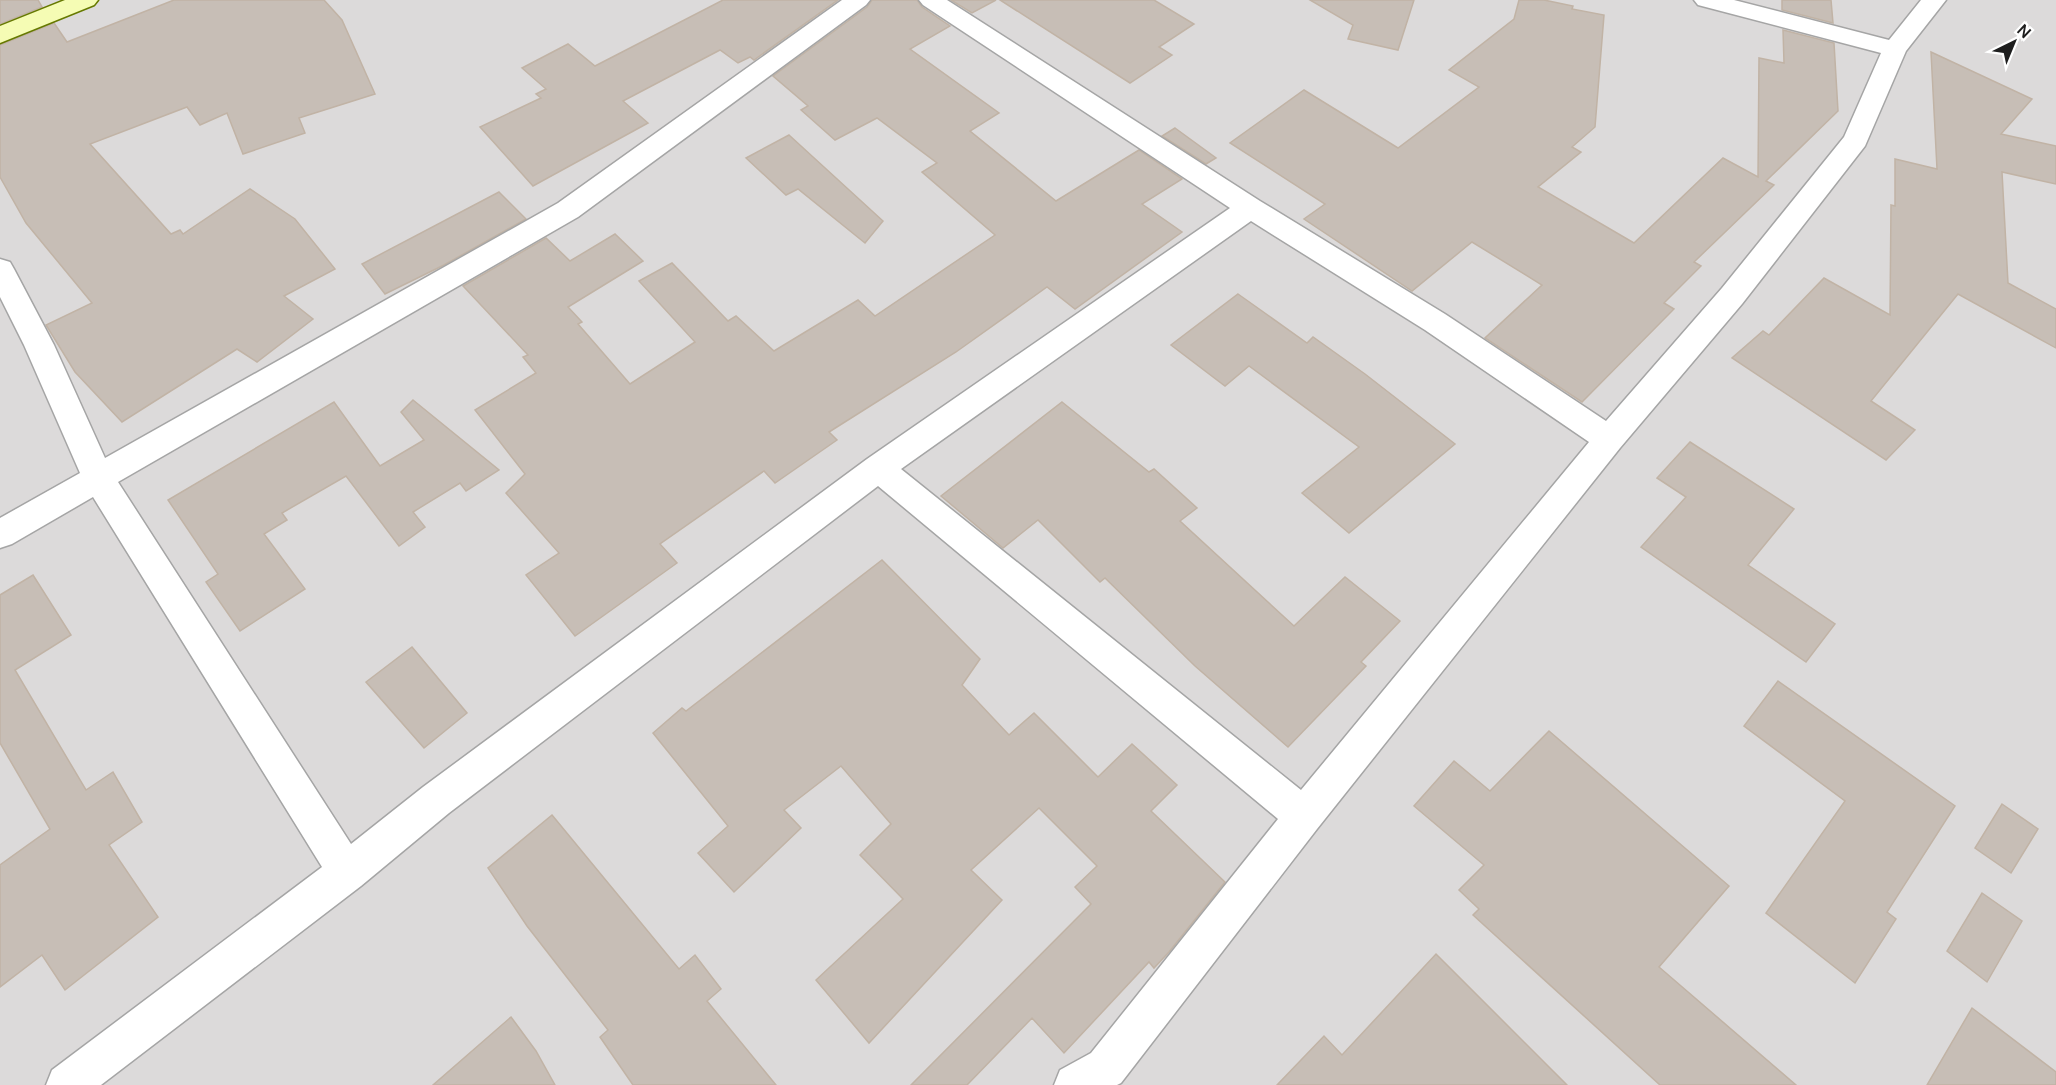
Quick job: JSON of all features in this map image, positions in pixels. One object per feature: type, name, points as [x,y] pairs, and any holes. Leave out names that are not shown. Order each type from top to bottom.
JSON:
[{"type":"street","points":[[0,35],[87,0]]},
{"type":"street","points":[[0,534],[568,210],[858,0]]},
{"type":"street","points":[[931,0],[1250,208],[1435,322],[1609,439]]},
{"type":"street","points":[[1706,0],[1895,49]]},
{"type":"street","points":[[1100,1079],[1304,816],[1609,439],[1732,296],[1856,141],[1895,49],[1934,0]]},
{"type":"street","points":[[67,1085],[347,872],[436,800],[878,468],[1250,208]]},
{"type":"street","points":[[0,268],[39,345],[99,478],[347,872]]},
{"type":"street","points":[[878,468],[1304,816]]},
{"type":"shaded area","points":[[0,0],[2056,0],[2056,1085],[0,1085]]},
{"type":"building","points":[[0,0],[38,0],[42,7],[0,24]]},
{"type":"building","points":[[174,0],[324,0],[342,20],[375,94],[299,118],[305,133],[243,154],[227,113],[200,125],[187,107],[90,144],[171,234],[180,230],[183,234],[250,189],[295,219],[335,269],[284,296],[313,319],[257,362],[237,349],[122,422],[75,372],[46,325],[92,303],[26,223],[0,177],[0,45],[54,23],[67,42]]},
{"type":"building","points":[[723,0],[838,0],[754,60],[750,57],[738,63],[720,50],[623,101],[648,123],[533,186],[480,127],[541,98],[536,94],[546,89],[522,68],[568,44],[595,66]]},
{"type":"building","points":[[872,0],[917,0],[922,7],[950,26],[910,49],[999,113],[970,131],[1056,201],[1139,150],[1182,179],[1142,204],[1182,232],[1075,309],[1047,287],[956,352],[829,432],[837,440],[775,483],[764,471],[660,544],[677,563],[575,636],[526,575],[559,553],[506,493],[525,474],[475,410],[536,373],[523,357],[528,355],[463,286],[546,238],[570,261],[615,234],[643,261],[568,307],[582,322],[578,324],[630,384],[695,342],[639,281],[672,263],[728,321],[736,316],[774,351],[858,300],[875,316],[995,235],[922,172],[937,163],[877,118],[835,140],[801,110],[808,106],[773,76],[867,7]]},
{"type":"building","points":[[951,0],[996,0],[972,13]]},
{"type":"building","points":[[1000,0],[1154,0],[1194,24],[1159,47],[1172,55],[1130,83]]},
{"type":"building","points":[[1310,0],[1414,0],[1398,50],[1348,39],[1353,25]]},
{"type":"building","points":[[1519,0],[1544,0],[1573,6],[1572,9],[1604,15],[1595,127],[1572,147],[1581,152],[1538,187],[1634,243],[1723,158],[1758,177],[1759,58],[1784,63],[1783,30],[1834,43],[1838,111],[1766,181],[1774,185],[1694,262],[1701,266],[1664,303],[1674,309],[1582,402],[1485,338],[1542,285],[1472,242],[1412,291],[1304,219],[1325,204],[1230,143],[1304,90],[1398,148],[1479,87],[1449,70],[1514,19]]},
{"type":"building","points":[[1782,0],[1831,0],[1833,23],[1782,10]]},
{"type":"building","points":[[1931,52],[2032,99],[2001,134],[2056,146],[2056,184],[2002,172],[2008,283],[2056,309],[2056,348],[1958,294],[1871,401],[1915,430],[1886,460],[1732,358],[1763,331],[1769,335],[1824,278],[1890,315],[1891,205],[1895,206],[1895,159],[1937,169]]},
{"type":"building","points":[[1175,128],[1216,158],[1206,164],[1162,136]]},
{"type":"building","points":[[789,135],[883,221],[865,243],[798,189],[786,195],[746,158]]},
{"type":"building","points":[[499,192],[526,219],[444,265],[385,294],[362,264]]},
{"type":"building","points":[[1238,294],[1307,343],[1313,337],[1455,444],[1349,533],[1302,493],[1359,447],[1249,366],[1225,386],[1171,345]]},
{"type":"building","points":[[413,400],[499,470],[466,491],[460,483],[413,512],[425,527],[399,546],[346,476],[282,513],[287,520],[264,534],[305,589],[240,631],[206,582],[218,574],[168,500],[334,402],[380,466],[424,440],[401,412]]},
{"type":"building","points":[[1062,402],[1149,472],[1154,469],[1197,508],[1180,521],[1294,626],[1345,577],[1400,621],[1361,662],[1366,666],[1288,747],[1195,666],[1105,578],[1100,582],[1038,520],[1003,548],[941,496]]},
{"type":"building","points":[[1690,442],[1794,509],[1748,565],[1835,624],[1806,662],[1641,547],[1686,497],[1657,478]]},
{"type":"building","points":[[882,560],[980,659],[962,685],[1009,735],[1034,713],[1098,777],[1132,744],[1177,785],[1151,811],[1225,882],[1154,968],[1149,962],[1064,1053],[1032,1018],[967,1085],[911,1085],[1091,904],[1075,887],[1097,866],[1039,808],[971,870],[1002,900],[869,1043],[816,980],[903,899],[860,855],[891,824],[841,766],[784,810],[801,828],[734,892],[698,853],[728,826],[653,733],[682,708],[686,711]]},
{"type":"building","points":[[33,575],[71,635],[15,670],[86,790],[113,772],[142,822],[109,845],[158,917],[65,990],[42,955],[0,987],[0,865],[50,829],[0,743],[0,595]]},
{"type":"building","points":[[412,647],[467,713],[424,748],[366,682]]},
{"type":"building","points":[[1778,681],[1955,806],[1887,912],[1896,919],[1855,983],[1766,913],[1845,801],[1744,726]]},
{"type":"building","points":[[1549,731],[1729,886],[1659,967],[1796,1085],[1660,1085],[1473,915],[1479,909],[1459,890],[1484,865],[1414,806],[1454,761],[1490,791]]},
{"type":"building","points":[[2002,804],[2038,829],[2011,873],[1975,848]]},
{"type":"building","points":[[552,815],[679,969],[695,955],[721,989],[707,1001],[776,1085],[633,1085],[600,1037],[608,1030],[527,926],[488,868]]},
{"type":"building","points":[[1982,893],[2022,921],[1987,982],[1947,951]]},
{"type":"building","points":[[1436,954],[1567,1085],[1277,1085],[1324,1036],[1342,1055]]},
{"type":"building","points":[[1972,1008],[2056,1072],[2056,1085],[1927,1085]]},
{"type":"building","points":[[511,1017],[536,1051],[555,1085],[433,1085]]}]
